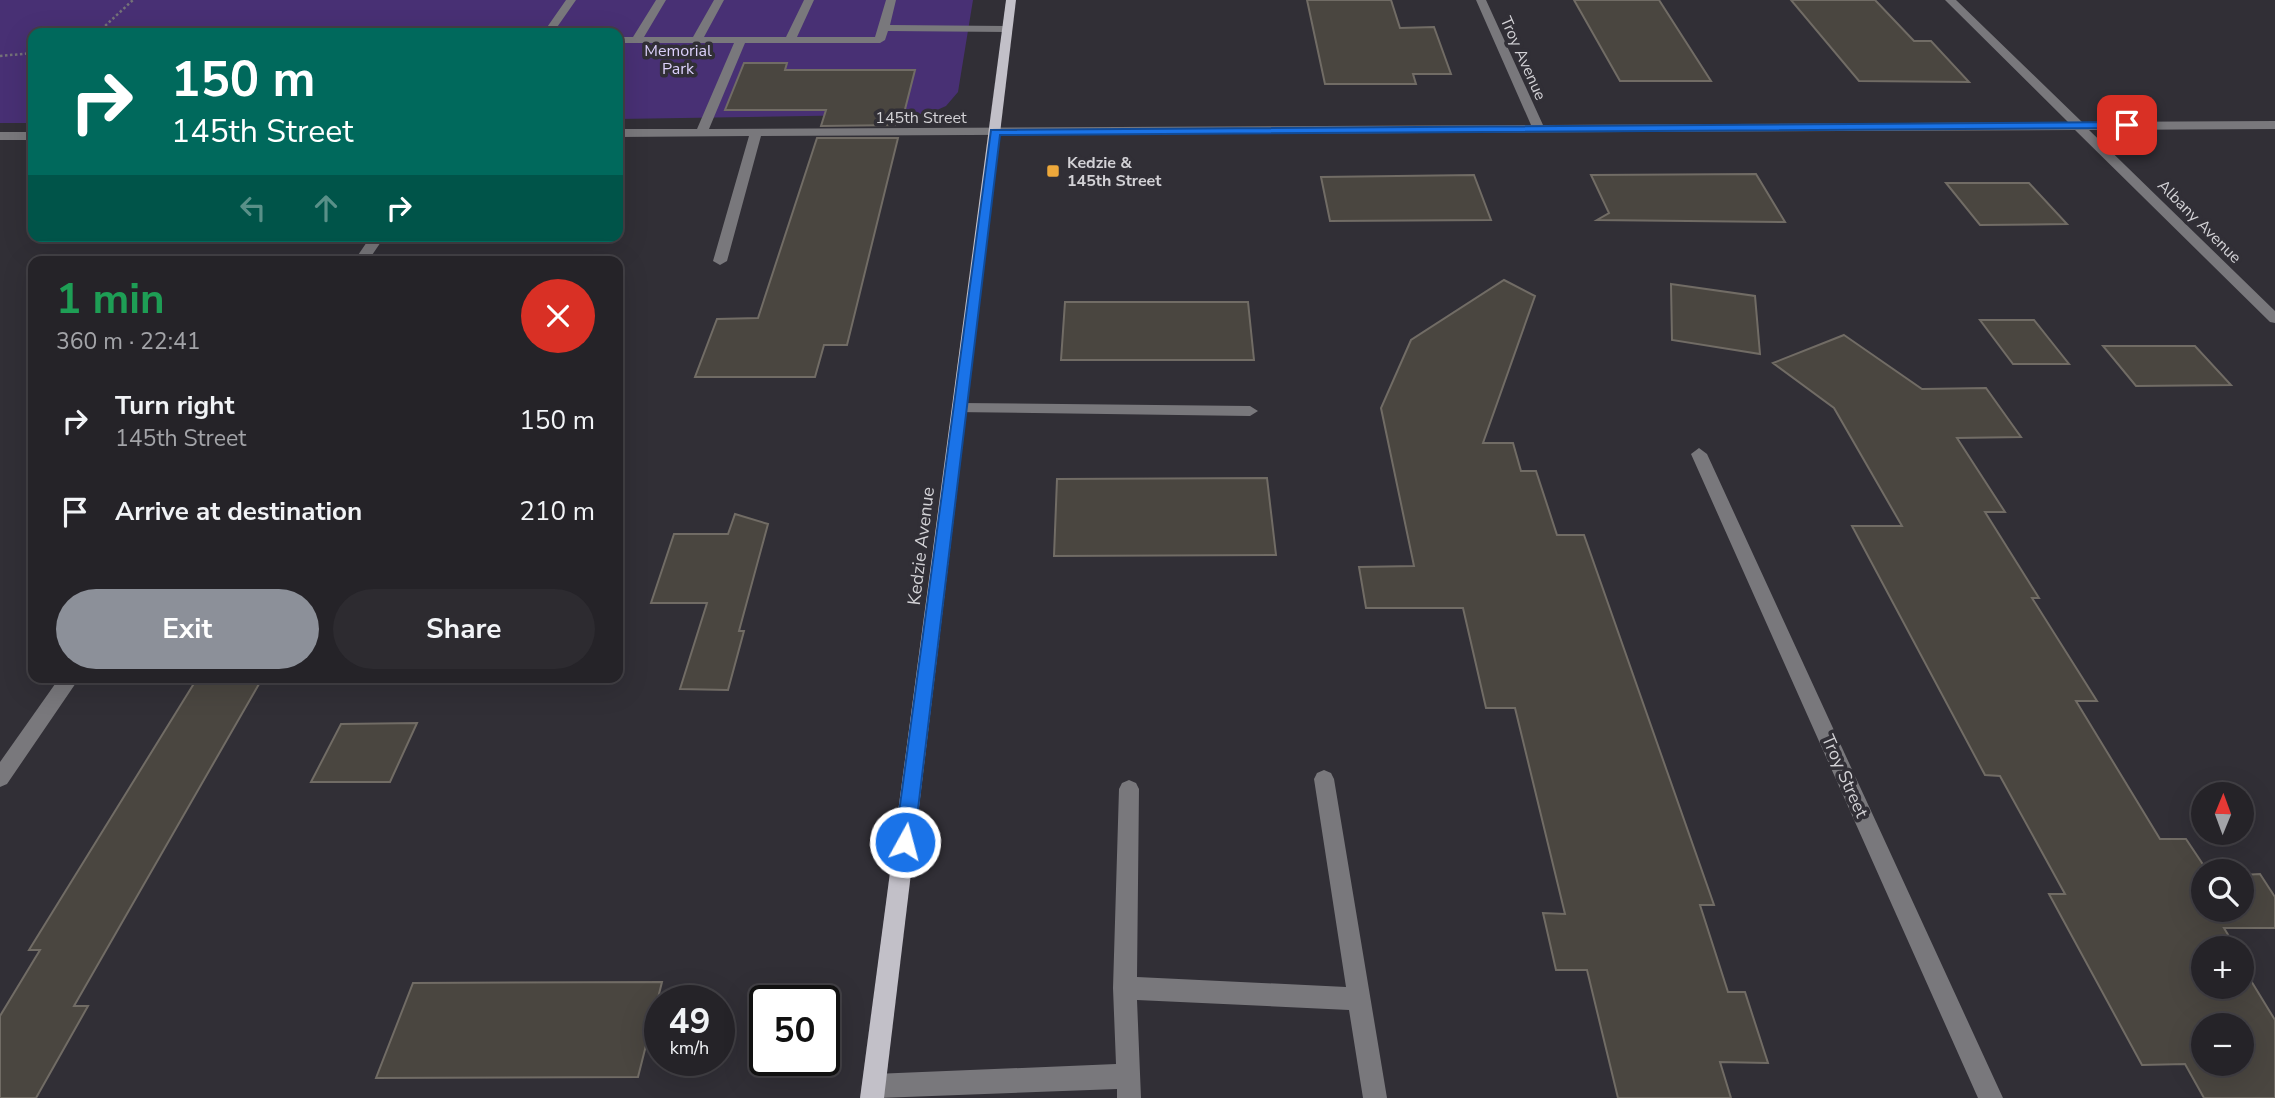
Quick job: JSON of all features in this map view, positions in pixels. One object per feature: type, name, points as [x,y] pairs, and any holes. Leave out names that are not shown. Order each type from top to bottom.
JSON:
[{"type":"main road","name":"Kedzie Avenue","points":[[873,1092],[1011,0]]},
{"type":"street","points":[[551,28],[571,0]]},
{"type":"street","points":[[636,40],[661,0]]},
{"type":"street","points":[[697,40],[719,0]]},
{"type":"street","points":[[790,40],[809,0]]},
{"type":"street","points":[[623,40],[880,40],[891,0]]},
{"type":"street","name":"Troy Avenue","points":[[1481,0],[1539,129]]},
{"type":"street","name":"Albany Avenue","points":[[1951,0],[2275,319]]},
{"type":"street","points":[[883,29],[1007,29]]},
{"type":"street","points":[[701,133],[741,40]]},
{"type":"street","name":"145th Street","points":[[623,133],[2275,125]]},
{"type":"street","points":[[720,261],[756,132]]},
{"type":"street","points":[[0,136],[28,136]]},
{"type":"street","points":[[960,408],[1250,411]]},
{"type":"street","name":"Troy Street","points":[[1699,454],[1991,1098]]},
{"type":"street","points":[[0,779],[67,683]]},
{"type":"street","points":[[1324,779],[1374,1098]]},
{"type":"street","points":[[873,1092],[1129,1087],[1125,988],[1129,789]]},
{"type":"street","points":[[1125,988],[1359,999]]},
{"type":"path","points":[[101,28],[133,0]]},
{"type":"path","points":[[0,56],[28,53]]},
{"type":"green space","name":"Memorial Park","points":[[0,0],[973,0],[958,92],[946,106],[928,114],[623,119],[623,28],[28,28],[28,123],[0,123]]},
{"type":"building","points":[[1307,0],[1391,0],[1400,28],[1434,27],[1451,74],[1413,74],[1416,84],[1325,84]]},
{"type":"building","points":[[1574,0],[1659,0],[1711,81],[1620,81]]},
{"type":"building","points":[[1791,0],[1875,0],[1914,41],[1931,41],[1969,82],[1859,81]]},
{"type":"building","points":[[744,63],[787,63],[785,70],[915,70],[901,125],[821,126],[826,110],[725,110]]},
{"type":"building","points":[[817,138],[898,138],[847,345],[824,345],[815,377],[695,377],[717,319],[758,318]]},
{"type":"building","points":[[1756,174],[1785,222],[1597,220],[1609,213],[1591,175]]},
{"type":"building","points":[[1474,175],[1491,220],[1330,221],[1321,177]]},
{"type":"building","points":[[1946,183],[2029,183],[2067,224],[1980,225]]},
{"type":"building","points":[[1504,280],[1535,296],[1483,443],[1513,443],[1521,471],[1536,471],[1557,535],[1584,535],[1714,905],[1700,905],[1728,992],[1745,992],[1768,1063],[1720,1062],[1731,1098],[1618,1098],[1587,970],[1556,970],[1543,913],[1565,914],[1515,708],[1486,708],[1463,608],[1366,608],[1359,567],[1414,566],[1381,408],[1411,340]]},
{"type":"building","points":[[1671,284],[1755,296],[1760,354],[1672,340]]},
{"type":"building","points":[[1065,302],[1248,302],[1254,360],[1061,360]]},
{"type":"building","points":[[1980,320],[2034,320],[2069,364],[2013,364]]},
{"type":"building","points":[[1844,335],[1922,389],[1986,388],[2021,437],[1957,438],[2005,512],[1985,512],[2039,598],[2032,598],[2097,701],[2076,701],[2160,839],[2186,839],[2199,859],[2191,859],[2191,922],[2254,922],[2254,874],[2260,874],[2275,897],[2275,928],[2224,928],[2229,936],[2191,936],[2191,999],[2254,999],[2254,986],[2275,1020],[2275,1098],[2204,1098],[2192,1076],[2254,1076],[2254,1013],[2191,1013],[2191,1075],[2185,1064],[2142,1065],[2049,894],[2065,894],[2000,776],[1985,775],[1852,526],[1902,526],[1834,408],[1773,363]]},
{"type":"building","points":[[2103,346],[2195,346],[2231,385],[2136,386]]},
{"type":"building","points":[[1267,478],[1276,555],[1054,556],[1057,479]]},
{"type":"building","points":[[735,514],[768,524],[739,631],[744,631],[728,690],[680,689],[707,603],[651,603],[674,534],[728,534]]},
{"type":"building","points":[[194,683],[260,683],[74,1006],[88,1006],[36,1098],[0,1098],[0,1016],[40,950],[29,950]]},
{"type":"building","points":[[417,723],[390,782],[311,782],[341,724]]},
{"type":"building","points":[[662,982],[661,985],[644,985],[644,1053],[638,1077],[376,1078],[413,983]]},
{"type":"place","name":"Kedzie & 145th Street","points":[[1053,171]]},
{"type":"route","points":[[905,842],[995,132],[2127,125]]}]
